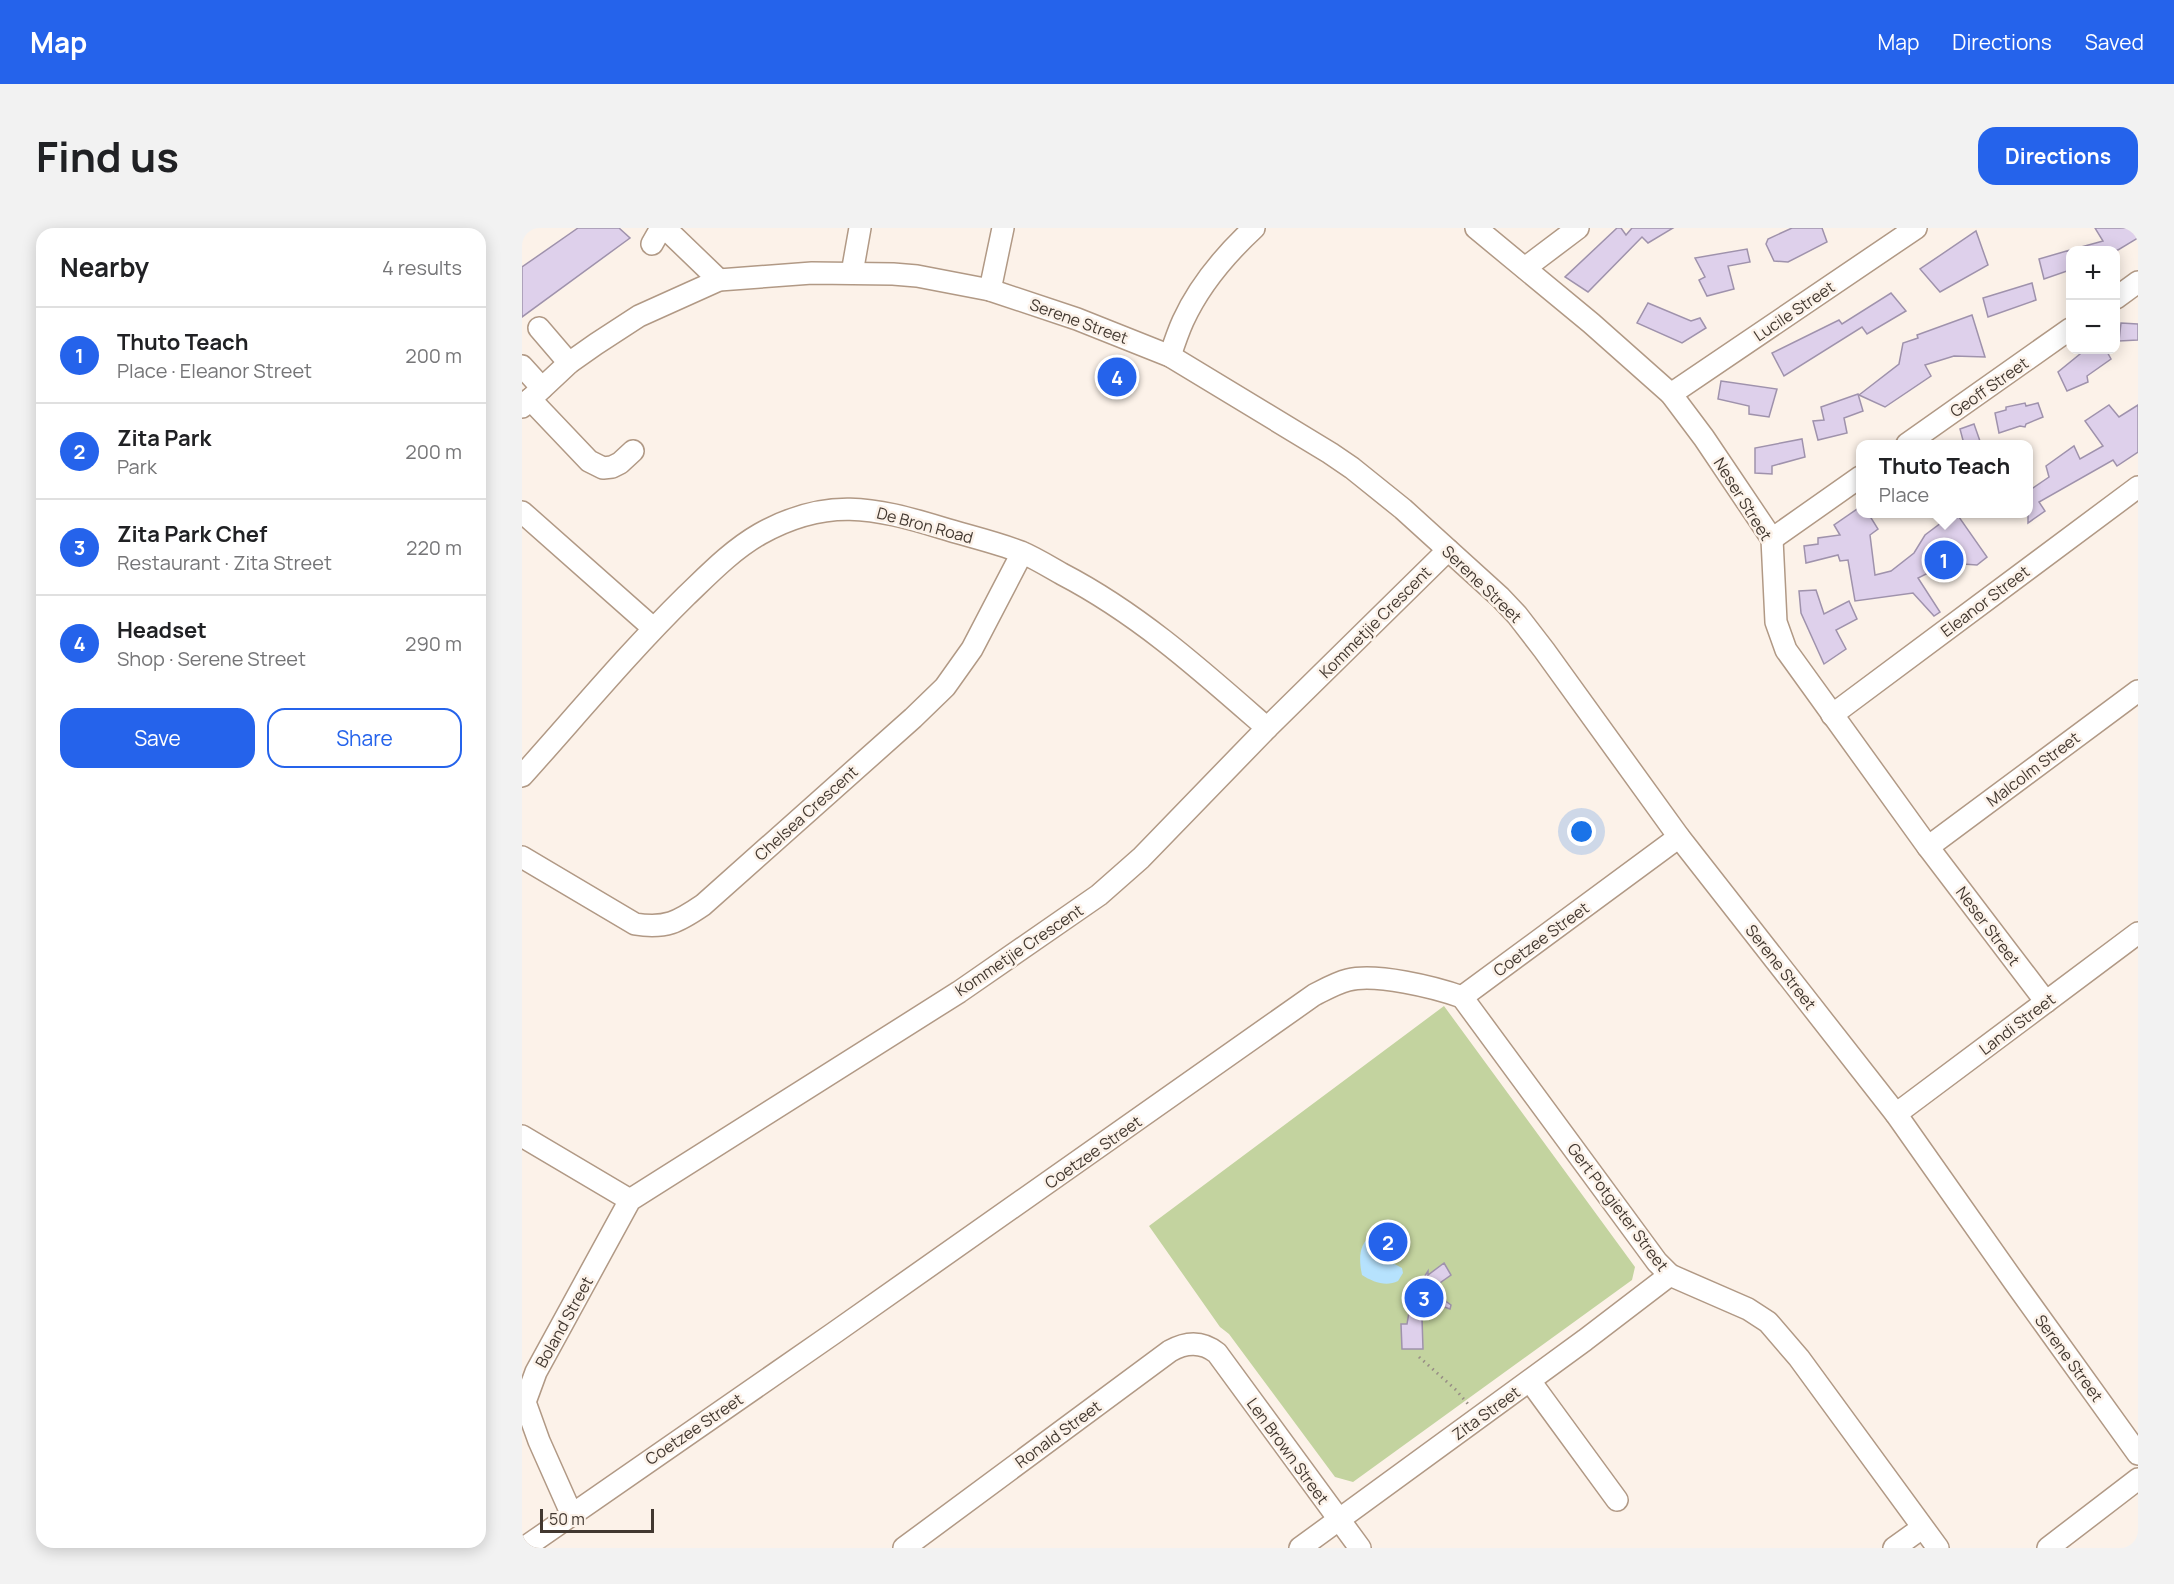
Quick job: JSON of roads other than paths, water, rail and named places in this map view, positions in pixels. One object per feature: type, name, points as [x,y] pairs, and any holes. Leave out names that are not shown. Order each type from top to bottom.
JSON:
[{"type":"street","points":[[852,273],[860,228]]},
{"type":"street","points":[[990,290],[1003,228]]},
{"type":"street","points":[[1170,356],[1183,320],[1204,286],[1230,251],[1254,228]]},
{"type":"street","name":"Neser Street","points":[[1476,228],[1671,394],[1704,438],[1772,539],[1776,622],[1786,650],[1928,847],[2046,1002]]},
{"type":"street","points":[[1525,268],[1578,228]]},
{"type":"street","name":"Lucile Street","points":[[1671,394],[1916,228]]},
{"type":"street","points":[[659,233],[719,280]]},
{"type":"street","name":"Serene Street","points":[[532,398],[569,363],[639,316],[719,280],[786,274],[852,273],[917,276],[990,290],[1077,319],[1170,356],[1352,468],[1403,509],[1500,597],[1523,624],[1679,837],[1896,1114],[2138,1454]]},
{"type":"street","points":[[2120,295],[2138,282]]},
{"type":"street","points":[[539,328],[569,363]]},
{"type":"street","name":"Geoff Street","points":[[1913,440],[2066,332]]},
{"type":"street","points":[[522,366],[532,398],[589,462],[603,468],[612,467],[633,451]]},
{"type":"street","points":[[1772,539],[1856,480]]},
{"type":"street","name":"Eleanor Street","points":[[1832,715],[2138,487]]},
{"type":"street","name":"De Bron Road","points":[[522,777],[653,628],[734,552],[759,534],[788,520],[805,514],[843,509],[885,512],[1022,552],[1074,580],[1134,617],[1192,663],[1267,728]]},
{"type":"street","points":[[522,512],[653,628]]},
{"type":"street","name":"Kommetjie Crescent","points":[[630,1200],[959,992],[1080,909],[1141,858],[1267,728],[1448,550]]},
{"type":"street","name":"Chelsea Crescent","points":[[522,857],[635,924],[651,927],[664,926],[682,920],[703,905],[945,687],[972,649],[1022,552]]},
{"type":"street","name":"Malcolm Street","points":[[1928,847],[2138,691]]},
{"type":"street","name":"Coetzee Street","points":[[524,1548],[1314,996],[1348,980],[1361,979],[1427,987],[1462,997],[1679,837]]},
{"type":"street","name":"Landi Street","points":[[1896,1114],[2138,933]]},
{"type":"street","name":"Gert Potgieter Street","points":[[1462,997],[1644,1247],[1670,1275],[1748,1309],[1768,1322],[1798,1358],[1938,1548]]},
{"type":"street","points":[[522,1136],[630,1200]]},
{"type":"street","name":"Boland Street","points":[[571,1513],[523,1402],[536,1372],[630,1200]]},
{"type":"street","name":"Zita Street","points":[[1300,1548],[1530,1381],[1670,1275]]},
{"type":"street","name":"Ronald Street","points":[[904,1548],[1170,1351],[1196,1343],[1217,1353]]},
{"type":"street","name":"Len Brown Street","points":[[1217,1353],[1360,1548]]},
{"type":"street","points":[[1530,1381],[1617,1500]]},
{"type":"street","points":[[2048,1548],[2138,1479]]},
{"type":"street","points":[[1894,1548],[1922,1528]]},
{"type":"water","points":[[1372,1236],[1378,1242],[1387,1260],[1402,1268],[1403,1273],[1398,1281],[1389,1284],[1380,1283],[1362,1275],[1360,1258],[1362,1248],[1367,1239]]},
{"type":"place","name":"Headset","points":[[1117,377]]},
{"type":"place","name":"Thuto Teach","points":[[1944,560]]},
{"type":"place","name":"Zita Park","points":[[1388,1242]]},
{"type":"place","name":"Zita Park Chef","points":[[1424,1298]]}]
